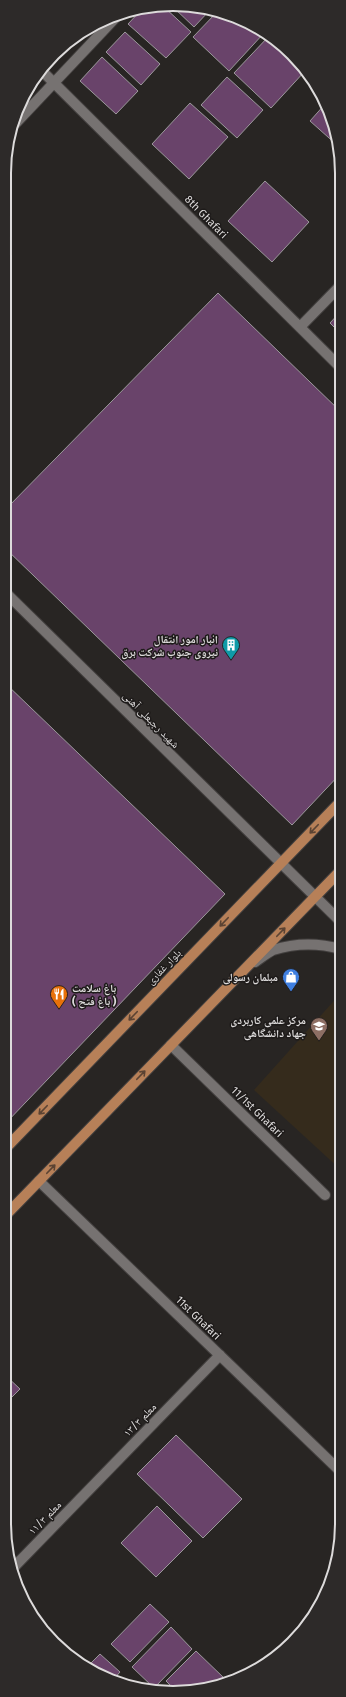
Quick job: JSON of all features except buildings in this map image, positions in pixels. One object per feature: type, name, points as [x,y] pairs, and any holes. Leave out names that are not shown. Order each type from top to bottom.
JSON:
[{"type":"main road","name":"بلوار غفاری","points":[[11,1144],[335,807]]},
{"type":"main road","points":[[11,1210],[335,876]]},
{"type":"street","points":[[21,117],[110,24]]},
{"type":"street","name":"8th Ghafari","points":[[45,73],[335,361]]},
{"type":"street","points":[[300,327],[335,291]]},
{"type":"street","name":"شهید رجبعلی آهنی","points":[[11,598],[335,916]]},
{"type":"street","points":[[245,969],[272,951],[300,944],[335,947]]},
{"type":"street","name":"11/1st Ghafari","points":[[171,1045],[325,1196]]},
{"type":"street","name":"11st Ghafari","points":[[39,1181],[335,1466]]},
{"type":"street","name":"معلم ۱۳/۳","points":[[77,1502],[220,1355]]},
{"type":"street","name":"معلم ۱۱/۳","points":[[17,1564],[77,1502]]},
{"type":"shaded area","name":"مرکز علمی کاربردی جهاد دانشگاهی","points":[[335,1000],[335,1164],[254,1090]]},
{"type":"place","name":"انبار امور انتقال نیروی جنوب شرکت برق","points":[[231,660]]},
{"type":"place","name":"مبلمان رسولی","points":[[291,992]]},
{"type":"place","name":"باغ سلامت ( باغ فتح )","points":[[59,1009]]},
{"type":"place","name":"مرکز علمی کاربردی جهاد دانشگاهی","points":[[319,1041]]}]
